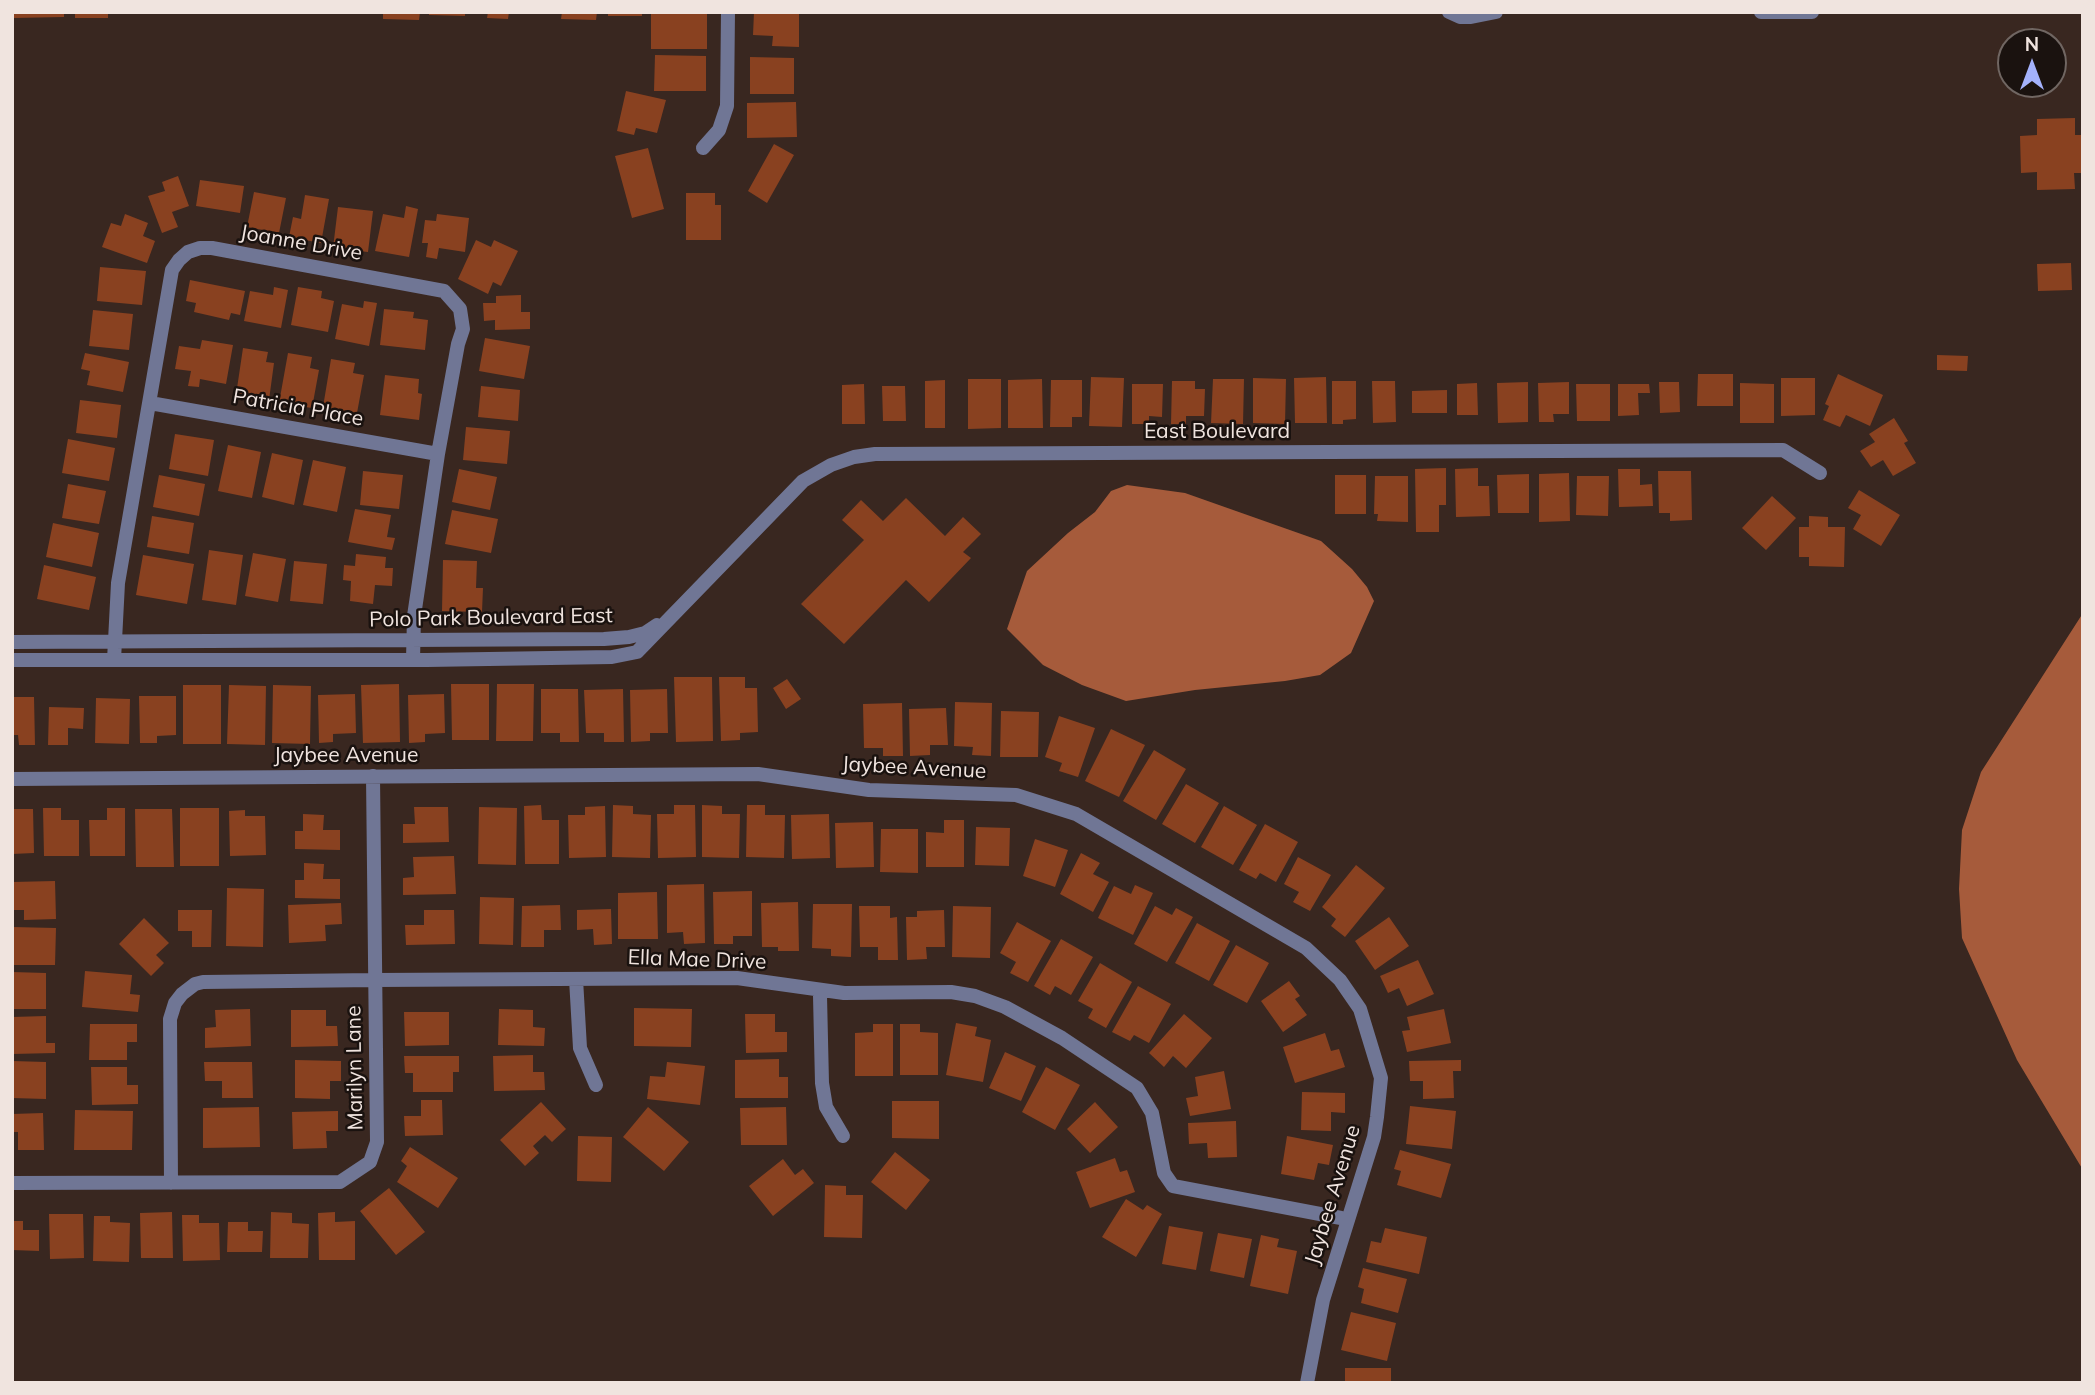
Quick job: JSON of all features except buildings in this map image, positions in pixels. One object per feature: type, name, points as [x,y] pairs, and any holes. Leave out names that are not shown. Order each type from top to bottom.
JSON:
[{"type":"street","points":[[704,148],[719,130],[727,106],[727,12]]},
{"type":"street","points":[[1449,12],[1471,17],[1496,12]]},
{"type":"street","points":[[1761,12],[1812,12]]},
{"type":"street","name":"Joanne Drive","points":[[114,660],[118,583],[173,270],[188,252],[200,248],[444,291],[460,309],[463,329],[438,454],[414,616],[413,660]]},
{"type":"street","name":"Patricia Place","points":[[150,403],[438,454]]},
{"type":"street","name":"East Boulevard","points":[[671,618],[803,481],[831,465],[874,454],[1783,450],[1820,472]]},
{"type":"street","name":"Polo Park Boulevard East","points":[[12,642],[629,637],[645,633],[671,618]]},
{"type":"street","name":"Polo Park Boulevard East","points":[[12,660],[612,657],[637,652],[671,618]]},
{"type":"street","name":"Jaybee Avenue","points":[[12,779],[758,774],[869,790],[1016,794],[1076,814],[1306,948],[1340,980],[1360,1009],[1381,1078],[1374,1137],[1319,1318],[1307,1383]]},
{"type":"street","name":"Marilyn Lane","points":[[12,1183],[340,1182],[370,1162],[377,1142],[373,776]]},
{"type":"street","name":"Ella Mae Drive","points":[[171,1183],[170,1019],[175,1003],[182,993],[203,982],[737,978],[822,990],[877,993],[951,992],[975,996],[1004,1007],[1062,1038],[1137,1088],[1152,1113],[1164,1173],[1173,1186],[1341,1218],[1347,1222]]},
{"type":"street","points":[[576,979],[580,1048],[597,1085]]},
{"type":"street","points":[[822,990],[822,1083],[826,1107],[843,1136]]},
{"type":"shaded area","points":[[1127,485],[1185,493],[1321,541],[1352,569],[1367,587],[1374,601],[1351,653],[1320,675],[1126,701],[1082,685],[1043,665],[1007,629],[1027,571],[1095,512],[1111,491]]},
{"type":"shaded area","points":[[2083,613],[2083,1170],[2017,1060],[1962,938],[1959,889],[1962,830],[1981,772]]}]
